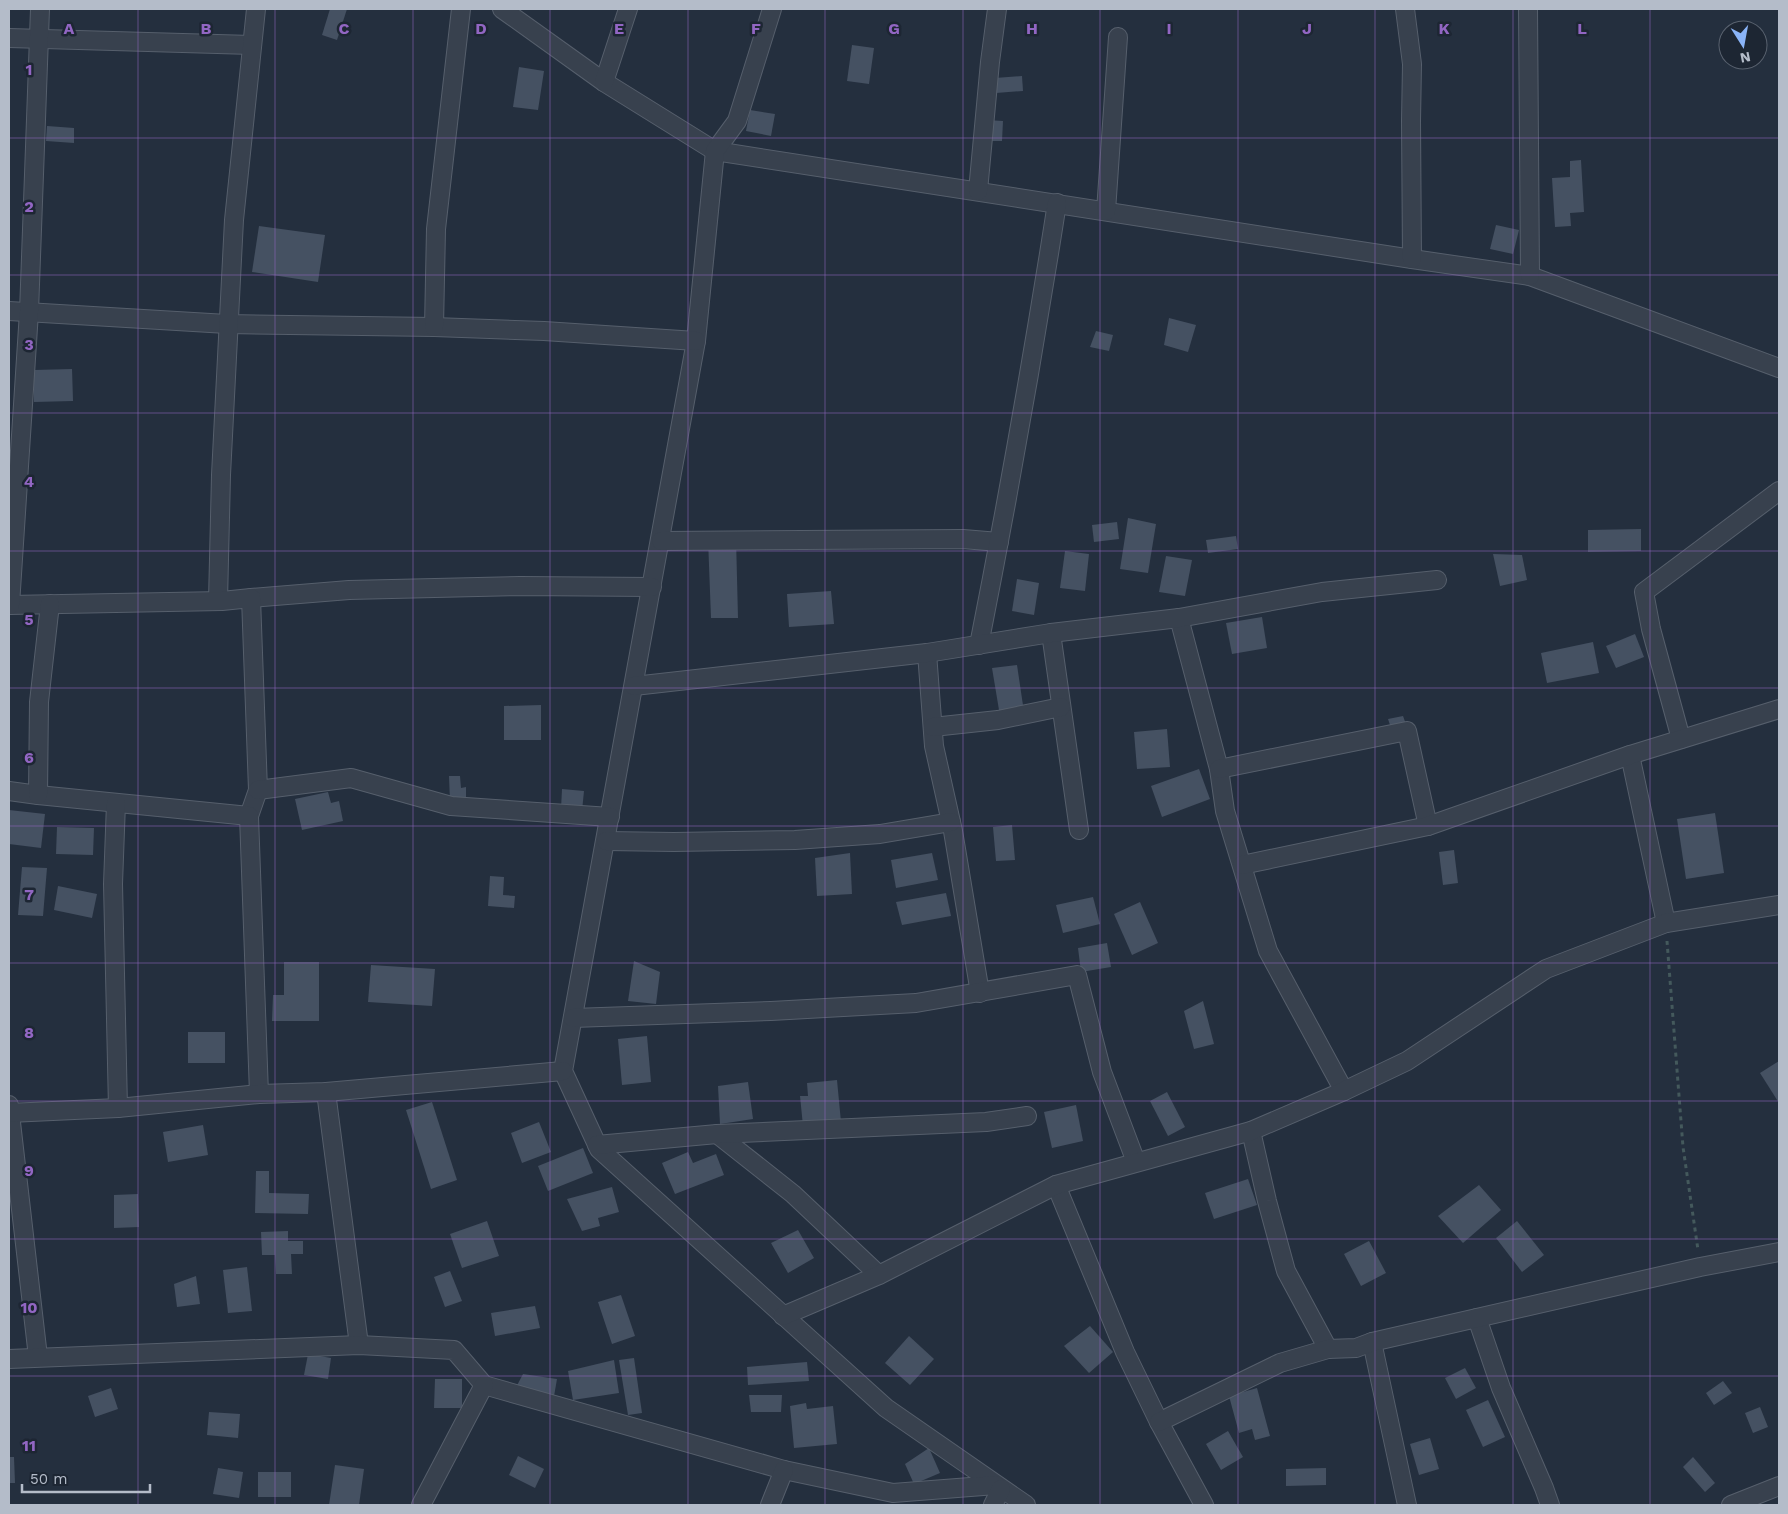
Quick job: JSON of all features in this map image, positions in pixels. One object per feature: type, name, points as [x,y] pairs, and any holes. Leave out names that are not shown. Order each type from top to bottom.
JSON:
[{"type":"street","points":[[40,9],[29,312],[10,605],[218,601],[349,590],[520,586],[652,587]]},
{"type":"street","points":[[218,601],[227,324],[234,220],[256,9]]},
{"type":"street","points":[[434,327],[436,229],[461,9]]},
{"type":"street","points":[[502,9],[604,82],[716,151],[1412,260],[1530,276],[1779,368]]},
{"type":"street","points":[[604,82],[628,9]]},
{"type":"street","points":[[772,9],[737,121],[716,151],[696,342],[563,1071],[599,1149],[886,1408],[1026,1505]]},
{"type":"street","points":[[978,191],[997,9]]},
{"type":"street","points":[[1405,9],[1412,64],[1412,260]]},
{"type":"street","points":[[1528,9],[1530,276]]},
{"type":"street","points":[[1106,211],[1118,37]]},
{"type":"street","points":[[9,38],[252,45]]},
{"type":"street","points":[[979,645],[1043,296],[1057,203]]},
{"type":"street","points":[[9,311],[227,324],[434,327],[544,331],[696,342]]},
{"type":"street","points":[[1681,739],[1651,629],[1644,592],[1779,491]]},
{"type":"street","points":[[661,540],[963,539],[999,542]]},
{"type":"street","points":[[634,686],[927,653],[1050,633],[1179,618],[1322,592],[1437,580]]},
{"type":"street","points":[[251,598],[258,790],[249,816],[259,1094]]},
{"type":"street","points":[[38,795],[39,702],[50,604]]},
{"type":"street","points":[[1179,618],[1219,768],[1226,811],[1268,951],[1344,1091]]},
{"type":"street","points":[[1050,633],[1079,830]]},
{"type":"street","points":[[927,653],[934,746],[951,822],[980,993]]},
{"type":"street","points":[[933,727],[998,720],[1061,707]]},
{"type":"street","points":[[1242,865],[1428,826],[1630,755],[1779,709]]},
{"type":"street","points":[[1219,768],[1407,731],[1428,826]]},
{"type":"street","points":[[1630,755],[1666,923]]},
{"type":"street","points":[[258,790],[351,778],[451,806],[610,817]]},
{"type":"street","points":[[9,791],[249,816]]},
{"type":"street","points":[[116,803],[113,884],[118,1108]]},
{"type":"street","points":[[606,841],[795,840],[880,834],[951,822]]},
{"type":"street","points":[[783,1316],[879,1274],[1056,1185],[1251,1131],[1344,1091],[1407,1061],[1546,969],[1666,923],[1779,905]]},
{"type":"street","points":[[573,1018],[771,1011],[916,1003],[1077,975],[1102,1072],[1136,1162]]},
{"type":"street","points":[[38,1357],[9,1110],[118,1108],[259,1094],[326,1092],[563,1071]]},
{"type":"street","points":[[326,1092],[359,1345]]},
{"type":"street","points":[[597,1144],[717,1134],[986,1122],[1027,1116]]},
{"type":"street","points":[[1251,1131],[1286,1271],[1328,1349]]},
{"type":"street","points":[[717,1134],[793,1194],[879,1274]]},
{"type":"street","points":[[1056,1185],[1125,1352],[1159,1422],[1204,1505]]},
{"type":"street","points":[[1159,1422],[1280,1363],[1328,1349],[1356,1348],[1372,1342],[1700,1267],[1779,1252]]},
{"type":"street","points":[[1477,1318],[1501,1388],[1550,1505]]},
{"type":"street","points":[[1372,1342],[1407,1505]]},
{"type":"street","points":[[9,1359],[359,1345],[454,1350],[484,1385],[784,1470],[893,1493],[999,1487]]},
{"type":"street","points":[[421,1505],[484,1385]]},
{"type":"street","points":[[770,1505],[784,1470]]},
{"type":"street","points":[[1731,1505],[1779,1486]]},
{"type":"street","points":[[993,1505],[999,1487]]},
{"type":"path","points":[[1666,923],[1684,1147],[1700,1267]]},
{"type":"building","points":[[330,9],[347,9],[337,40],[322,35]]},
{"type":"building","points":[[852,45],[874,48],[869,84],[847,81]]},
{"type":"building","points":[[519,67],[544,71],[538,110],[513,107]]},
{"type":"building","points":[[1022,76],[1023,91],[996,93],[995,78]]},
{"type":"building","points":[[750,110],[775,114],[771,136],[746,131]]},
{"type":"building","points":[[986,120],[1003,121],[1002,141],[986,141]]},
{"type":"building","points":[[47,126],[74,128],[74,143],[46,141]]},
{"type":"building","points":[[1581,160],[1584,212],[1570,213],[1571,226],[1555,227],[1552,178],[1570,177],[1570,161]]},
{"type":"building","points":[[1496,225],[1519,230],[1513,254],[1490,249]]},
{"type":"building","points":[[259,226],[325,235],[318,282],[252,272]]},
{"type":"building","points":[[1169,318],[1196,325],[1188,352],[1164,345]]},
{"type":"building","points":[[1096,331],[1113,335],[1109,351],[1090,347]]},
{"type":"building","points":[[72,369],[73,401],[34,402],[34,370]]},
{"type":"building","points":[[1128,518],[1156,524],[1148,573],[1120,569]]},
{"type":"building","points":[[1117,522],[1119,539],[1094,542],[1092,525]]},
{"type":"building","points":[[1641,529],[1641,551],[1588,552],[1588,530]]},
{"type":"building","points":[[1236,536],[1238,549],[1208,553],[1206,540]]},
{"type":"building","points":[[736,538],[738,618],[711,618],[708,539]]},
{"type":"building","points":[[1065,551],[1089,554],[1085,591],[1060,588]]},
{"type":"building","points":[[1493,554],[1522,555],[1527,580],[1500,586]]},
{"type":"building","points":[[1166,556],[1192,560],[1185,596],[1159,592]]},
{"type":"building","points":[[1017,579],[1039,583],[1034,615],[1012,611]]},
{"type":"building","points":[[831,591],[834,624],[789,627],[787,594]]},
{"type":"building","points":[[1262,617],[1267,648],[1232,654],[1226,623]]},
{"type":"building","points":[[1635,634],[1644,657],[1616,668],[1606,646]]},
{"type":"building","points":[[1593,642],[1599,673],[1547,683],[1541,653]]},
{"type":"building","points":[[1017,665],[1024,712],[1000,716],[992,668]]},
{"type":"building","points":[[541,705],[541,740],[504,740],[504,706]]},
{"type":"building","points":[[1403,716],[1407,727],[1392,731],[1388,719]]},
{"type":"building","points":[[1167,729],[1170,767],[1137,769],[1134,732]]},
{"type":"building","points":[[1199,769],[1210,799],[1162,817],[1151,786]]},
{"type":"building","points":[[449,776],[460,776],[461,788],[466,787],[466,801],[450,802]]},
{"type":"building","points":[[562,789],[584,791],[582,811],[561,809]]},
{"type":"building","points":[[328,792],[331,803],[339,801],[343,821],[302,830],[295,799]]},
{"type":"building","points":[[9,810],[45,814],[41,848],[9,844]]},
{"type":"building","points":[[1715,813],[1724,873],[1686,879],[1677,819]]},
{"type":"building","points":[[1012,825],[1015,860],[996,861],[993,827]]},
{"type":"building","points":[[57,827],[94,828],[93,855],[56,854]]},
{"type":"building","points":[[1454,850],[1458,883],[1443,885],[1439,852]]},
{"type":"building","points":[[850,853],[852,894],[817,896],[815,858]]},
{"type":"building","points":[[932,853],[938,880],[896,888],[891,860]]},
{"type":"building","points":[[22,867],[47,868],[43,916],[18,915]]},
{"type":"building","points":[[490,876],[504,877],[503,895],[515,896],[514,908],[488,906]]},
{"type":"building","points":[[58,886],[97,894],[92,918],[54,910]]},
{"type":"building","points":[[946,893],[951,916],[902,925],[896,902]]},
{"type":"building","points":[[1093,897],[1100,924],[1063,933],[1056,905]]},
{"type":"building","points":[[1140,902],[1158,943],[1132,955],[1114,914]]},
{"type":"building","points":[[1107,943],[1111,967],[1081,972],[1078,948]]},
{"type":"building","points":[[634,961],[660,972],[656,1004],[628,1001]]},
{"type":"building","points":[[284,962],[319,962],[319,1021],[272,1021],[273,995],[284,995]]},
{"type":"building","points":[[371,965],[435,969],[432,1006],[368,1002]]},
{"type":"building","points":[[1203,1001],[1214,1044],[1194,1049],[1184,1011]]},
{"type":"building","points":[[188,1032],[225,1032],[225,1063],[188,1063]]},
{"type":"building","points":[[647,1036],[651,1082],[622,1085],[618,1039]]},
{"type":"building","points":[[1779,1061],[1779,1103],[1760,1073]]},
{"type":"building","points":[[837,1080],[841,1122],[803,1126],[800,1096],[808,1096],[807,1083]]},
{"type":"building","points":[[748,1082],[753,1119],[720,1124],[718,1086]]},
{"type":"building","points":[[1167,1092],[1185,1127],[1168,1136],[1150,1101]]},
{"type":"building","points":[[432,1102],[457,1180],[431,1189],[406,1110]]},
{"type":"building","points":[[1076,1105],[1083,1141],[1052,1148],[1044,1112]]},
{"type":"building","points":[[539,1122],[551,1152],[522,1163],[511,1133]]},
{"type":"building","points":[[203,1125],[208,1155],[168,1162],[163,1132]]},
{"type":"building","points":[[583,1148],[593,1173],[548,1191],[538,1166]]},
{"type":"building","points":[[688,1152],[693,1163],[716,1154],[724,1175],[675,1194],[662,1163]]},
{"type":"building","points":[[256,1171],[269,1171],[269,1193],[309,1194],[308,1214],[255,1213]]},
{"type":"building","points":[[1248,1179],[1257,1205],[1214,1219],[1205,1193]]},
{"type":"building","points":[[1479,1185],[1501,1210],[1463,1243],[1438,1216]]},
{"type":"building","points":[[612,1187],[619,1212],[598,1218],[600,1226],[582,1231],[567,1199]]},
{"type":"building","points":[[138,1194],[139,1227],[114,1228],[114,1195]]},
{"type":"building","points":[[487,1221],[499,1256],[462,1268],[450,1234]]},
{"type":"building","points":[[1517,1221],[1544,1255],[1522,1272],[1496,1238]]},
{"type":"building","points":[[798,1230],[814,1258],[788,1273],[771,1243]]},
{"type":"building","points":[[288,1231],[288,1241],[303,1241],[303,1254],[291,1254],[292,1274],[276,1274],[275,1255],[262,1255],[261,1232]]},
{"type":"building","points":[[1369,1241],[1386,1273],[1361,1286],[1344,1254]]},
{"type":"building","points":[[247,1267],[252,1311],[228,1313],[223,1270]]},
{"type":"building","points":[[450,1271],[462,1301],[445,1307],[434,1277]]},
{"type":"building","points":[[196,1276],[200,1304],[177,1307],[174,1284]]},
{"type":"building","points":[[621,1295],[635,1336],[612,1344],[598,1302]]},
{"type":"building","points":[[535,1306],[540,1328],[495,1336],[491,1313]]},
{"type":"building","points":[[1090,1326],[1113,1352],[1089,1373],[1064,1346]]},
{"type":"building","points":[[909,1336],[934,1359],[910,1385],[885,1363]]},
{"type":"building","points":[[308,1354],[331,1358],[328,1379],[304,1375]]},
{"type":"building","points":[[634,1358],[642,1413],[628,1415],[619,1360]]},
{"type":"building","points":[[614,1360],[619,1393],[573,1400],[568,1371]]},
{"type":"building","points":[[807,1362],[809,1381],[748,1385],[747,1367]]},
{"type":"building","points":[[1465,1368],[1476,1388],[1456,1399],[1445,1378]]},
{"type":"building","points":[[523,1374],[557,1379],[553,1402],[512,1395]]},
{"type":"building","points":[[435,1379],[462,1379],[462,1408],[434,1408]]},
{"type":"building","points":[[1723,1381],[1732,1393],[1714,1405],[1706,1393]]},
{"type":"building","points":[[111,1388],[118,1409],[95,1417],[88,1396]]},
{"type":"building","points":[[1257,1388],[1270,1436],[1255,1440],[1252,1429],[1239,1433],[1229,1396]]},
{"type":"building","points":[[749,1395],[782,1395],[781,1412],[751,1412]]},
{"type":"building","points":[[1488,1400],[1505,1437],[1483,1447],[1466,1410]]},
{"type":"building","points":[[806,1403],[807,1409],[833,1406],[837,1444],[794,1448],[790,1406]]},
{"type":"building","points":[[1760,1407],[1768,1427],[1753,1433],[1745,1413]]},
{"type":"building","points":[[209,1412],[240,1414],[238,1438],[207,1435]]},
{"type":"building","points":[[1228,1431],[1243,1457],[1221,1470],[1206,1444]]},
{"type":"building","points":[[1430,1438],[1439,1469],[1419,1475],[1410,1444]]},
{"type":"building","points":[[929,1448],[940,1473],[914,1484],[905,1464]]},
{"type":"building","points":[[518,1456],[544,1469],[535,1488],[509,1475]]},
{"type":"building","points":[[9,1457],[14,1457],[15,1483],[9,1483]]},
{"type":"building","points":[[1693,1457],[1715,1483],[1705,1492],[1683,1467]]},
{"type":"building","points":[[335,1465],[364,1469],[359,1505],[329,1505]]},
{"type":"building","points":[[218,1468],[243,1472],[239,1498],[213,1494]]},
{"type":"building","points":[[1326,1468],[1326,1485],[1286,1486],[1286,1469]]},
{"type":"building","points":[[258,1472],[291,1472],[291,1497],[258,1497]]}]
